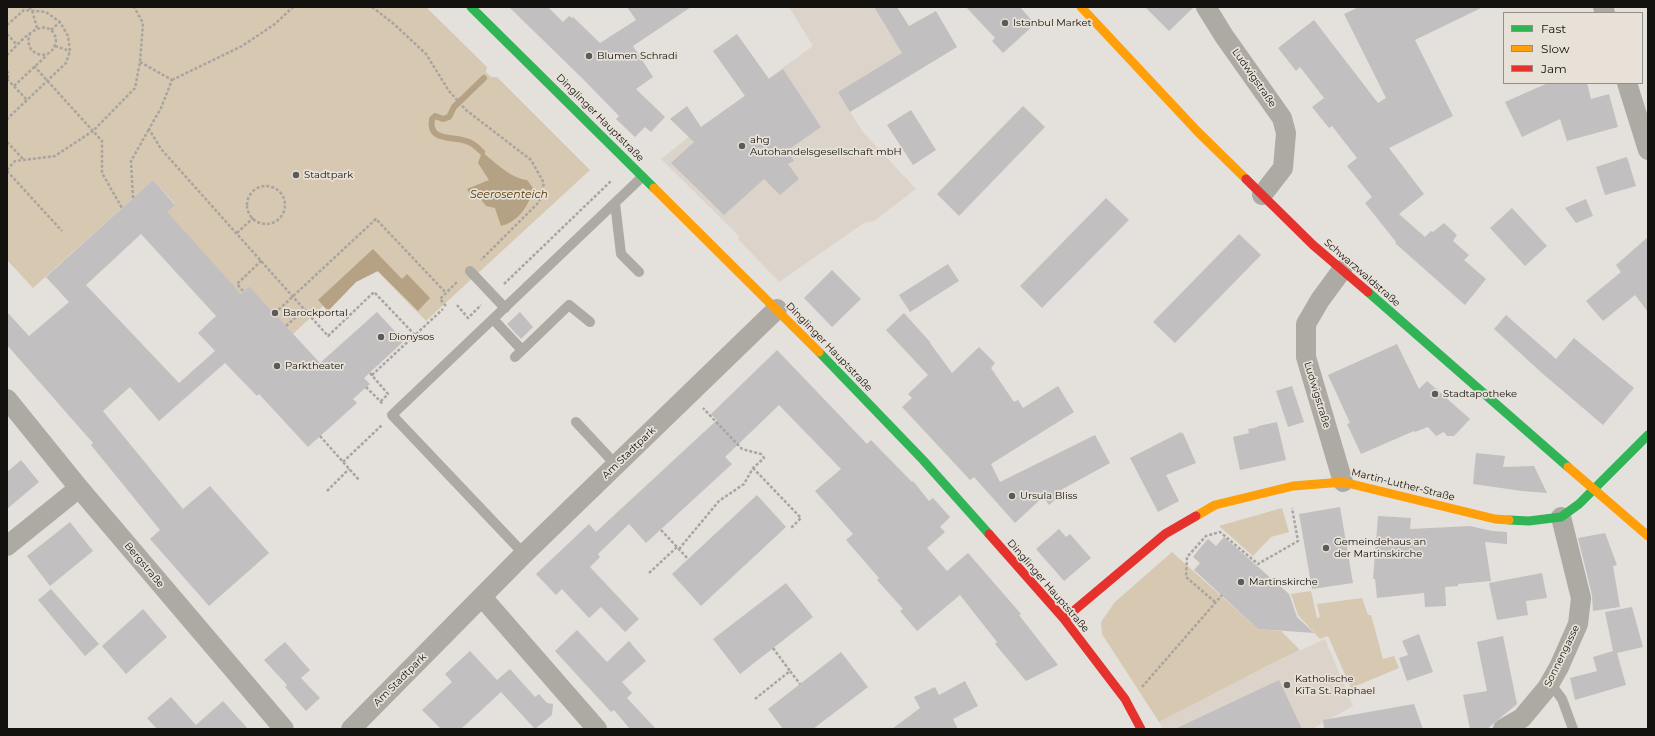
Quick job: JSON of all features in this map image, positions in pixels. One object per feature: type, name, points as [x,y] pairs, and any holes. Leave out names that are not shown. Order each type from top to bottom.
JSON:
[{"type":"street","name":"Dinglinger Hauptstraße","points":[[471,7],[777,309],[923,460],[1064,619],[1125,699],[1141,729]]},
{"type":"street","name":"Schwarzwaldstraße","points":[[1081,7],[1178,111],[1313,245],[1648,536]]},
{"type":"street","name":"Ludwigstraße","points":[[1206,7],[1224,36],[1282,118],[1286,133],[1283,168],[1262,196]]},
{"type":"street","points":[[1627,84],[1648,150]]},
{"type":"street","name":"Ludwigstraße","points":[[1342,270],[1320,300],[1306,324],[1306,357],[1343,482]]},
{"type":"street","name":"Am Stadtpark","points":[[351,729],[524,554],[777,309]]},
{"type":"street","name":"Bergstraße","points":[[7,399],[79,488],[284,729]]},
{"type":"street","name":"Martin-Luther-Straße","points":[[1064,619],[1165,534],[1215,505],[1293,486],[1343,482],[1495,520],[1529,521],[1561,517],[1579,504],[1648,435]]},
{"type":"street","points":[[7,546],[79,488]]},
{"type":"street","name":"Sonnengasse","points":[[1503,729],[1522,718],[1550,683],[1578,624],[1581,598],[1561,517]]},
{"type":"street","points":[[482,597],[597,729]]},
{"type":"lane","points":[[524,554],[392,415],[642,177]]},
{"type":"lane","points":[[615,203],[621,254],[639,272]]},
{"type":"lane","points":[[470,270],[505,308]]},
{"type":"lane","points":[[492,319],[518,354],[569,305],[590,322]]},
{"type":"lane","points":[[576,422],[616,465]]},
{"type":"lane","points":[[1550,683],[1562,699],[1573,729]]},
{"type":"path","points":[[29,7],[32,10],[37,28]]},
{"type":"path","points":[[62,231],[7,170],[15,161],[55,156],[93,131],[135,88],[140,62],[143,23],[135,7]]},
{"type":"path","points":[[133,198],[131,161],[161,108],[172,80],[242,46],[275,24],[292,7]]},
{"type":"path","points":[[372,7],[394,24],[426,54],[449,91],[466,110],[531,160],[544,182],[539,202],[440,299],[446,306]]},
{"type":"path","points":[[7,25],[24,10],[46,12],[60,22],[68,36],[70,51],[66,63],[7,119]]},
{"type":"path","points":[[51,30],[60,22]]},
{"type":"path","points":[[7,55],[37,28],[45,27],[51,30],[56,37],[55,46],[50,53],[34,66],[14,86]]},
{"type":"path","points":[[7,34],[17,45]]},
{"type":"path","points":[[30,34],[28,42],[32,51],[41,55],[50,53]]},
{"type":"path","points":[[55,46],[70,51]]},
{"type":"path","points":[[140,62],[172,80]]},
{"type":"path","points":[[34,66],[102,141],[102,173],[122,208]]},
{"type":"path","points":[[7,71],[9,75],[7,80],[27,100]]},
{"type":"path","points":[[149,129],[161,149],[237,232],[328,336],[374,292],[415,335]]},
{"type":"path","points":[[7,142],[24,160]]},
{"type":"path","points":[[492,295],[611,181]]},
{"type":"path","points":[[268,186],[279,191],[285,202],[285,208],[279,218],[274,222],[263,223],[253,218],[247,206],[248,200],[255,189],[268,186]]},
{"type":"path","points":[[237,232],[253,218]]},
{"type":"path","points":[[275,313],[376,219],[446,293]]},
{"type":"path","points":[[244,291],[237,284],[262,260]]},
{"type":"path","points":[[456,305],[468,318]]},
{"type":"path","points":[[286,326],[305,309]]},
{"type":"path","points":[[366,387],[380,402],[388,394],[371,374],[443,309]]},
{"type":"path","points":[[649,573],[678,548],[719,501],[744,484],[753,468],[764,458],[761,454],[742,449],[689,394]]},
{"type":"path","points":[[343,462],[386,421]]},
{"type":"path","points":[[320,436],[359,480]]},
{"type":"path","points":[[753,468],[801,518],[790,529]]},
{"type":"path","points":[[326,491],[350,469]]},
{"type":"path","points":[[1215,602],[1186,577],[1187,557],[1197,545],[1206,536],[1220,532],[1258,564],[1298,541],[1293,512]]},
{"type":"path","points":[[661,530],[688,559]]},
{"type":"path","points":[[1194,542],[1200,548]]},
{"type":"path","points":[[1125,699],[1140,690],[1222,595]]},
{"type":"path","points":[[773,648],[800,684]]},
{"type":"path","points":[[755,699],[790,671]]},
{"type":"shaded area","name":"Stadtpark","points":[[7,7],[426,7],[487,67],[486,72],[491,77],[497,77],[590,170],[426,321],[377,271],[356,282],[328,311],[323,306],[293,334],[249,286],[241,294],[163,215],[175,204],[153,180],[33,288],[7,260]]},
{"type":"shaded area","points":[[789,7],[874,7],[902,53],[838,92],[862,131],[916,189],[874,221],[864,223],[779,282],[738,239],[739,236],[661,159],[701,127],[813,46]]},
{"type":"shaded area","points":[[1282,508],[1289,532],[1271,537],[1253,556],[1219,526]]},
{"type":"shaded area","points":[[1172,552],[1258,629],[1281,631],[1300,650],[1159,722],[1102,634],[1101,622],[1115,602]]},
{"type":"shaded area","points":[[1311,591],[1317,618],[1320,617],[1317,604],[1362,598],[1368,615],[1371,615],[1383,659],[1394,656],[1399,668],[1351,688],[1328,636],[1320,639],[1298,615],[1291,594]]},
{"type":"shaded area","name":"Katholische KiTa St. Raphael","points":[[1325,639],[1353,706],[1312,729],[1163,729],[1159,722],[1271,664]]},
{"type":"water","name":"Seerosenteich","points":[[482,152],[509,173],[521,179],[527,180],[533,188],[529,201],[518,217],[501,226],[495,208],[486,206],[480,198],[472,198],[467,189],[489,180],[478,163]]},
{"type":"water","points":[[373,249],[402,279],[407,274],[430,298],[418,311],[378,271],[356,282],[328,311],[318,300]]},
{"type":"building","points":[[509,7],[548,7],[563,22],[569,16],[572,18],[573,17],[600,43],[636,20],[627,7],[691,7],[633,46],[653,77],[636,89],[665,117],[651,132],[645,127],[635,137],[616,119],[619,116]]},
{"type":"building","points":[[874,7],[897,7],[909,26],[936,11],[957,47],[850,112],[838,92],[902,53]]},
{"type":"building","points":[[966,7],[1020,7],[1035,24],[1003,53],[992,41],[995,38]]},
{"type":"building","points":[[1145,7],[1194,7],[1169,31]]},
{"type":"building","points":[[1359,7],[1483,7],[1415,40],[1453,116],[1389,148],[1424,194],[1399,214],[1425,237],[1431,231],[1433,232],[1444,223],[1457,235],[1453,241],[1469,255],[1464,260],[1486,279],[1465,305],[1395,243],[1396,242],[1365,203],[1372,197],[1347,166],[1357,158],[1332,126],[1329,128],[1312,107],[1324,98],[1300,67],[1296,71],[1278,48],[1314,20],[1378,103],[1386,98],[1344,14]]},
{"type":"building","name":"ahg Autohandelsgesellschaft mbH","points":[[737,34],[769,79],[783,69],[821,127],[788,150],[794,161],[788,164],[799,179],[780,195],[764,179],[724,215],[671,163],[694,142],[670,119],[687,106],[701,127],[745,96],[713,51]]},
{"type":"building","points":[[1546,84],[1587,84],[1591,99],[1609,94],[1618,127],[1567,141],[1560,119],[1522,137],[1505,102]]},
{"type":"building","points":[[1023,106],[1045,127],[959,216],[937,194]]},
{"type":"building","points":[[911,110],[936,150],[913,165],[887,125]]},
{"type":"building","points":[[1627,157],[1636,186],[1605,195],[1596,167]]},
{"type":"building","points":[[153,180],[175,205],[167,212],[241,294],[249,286],[320,363],[377,312],[404,341],[364,378],[370,384],[353,399],[357,403],[308,447],[259,394],[257,396],[225,363],[159,421],[130,387],[103,411],[183,509],[210,486],[269,553],[209,606],[150,539],[160,530],[91,445],[93,443],[7,345],[7,312],[29,336],[69,302],[46,277]],"holes":[[[141,234],[216,316],[198,333],[215,351],[179,383],[86,285]]]},
{"type":"building","points":[[1106,198],[1129,220],[1042,308],[1020,286]]},
{"type":"building","points":[[1586,199],[1593,216],[1576,223],[1565,208]]},
{"type":"building","points":[[1512,208],[1547,246],[1525,266],[1490,228]]},
{"type":"building","points":[[1239,234],[1261,255],[1175,343],[1153,322]]},
{"type":"building","points":[[1648,237],[1648,312],[1635,295],[1603,321],[1586,301],[1621,272],[1616,265]]},
{"type":"building","points":[[948,264],[959,281],[910,312],[899,295]]},
{"type":"building","points":[[832,270],[861,299],[832,327],[804,298]]},
{"type":"building","points":[[520,312],[533,327],[521,339],[507,324]]},
{"type":"building","points":[[904,313],[931,343],[952,373],[979,347],[995,363],[991,368],[1014,402],[1018,400],[1023,408],[1058,386],[1074,412],[991,464],[1000,482],[1095,435],[1110,463],[1059,491],[1062,494],[1049,505],[1043,497],[1015,523],[974,477],[970,480],[902,407],[912,398],[908,394],[928,375],[886,330]]},
{"type":"building","points":[[1506,315],[1556,359],[1574,338],[1634,388],[1603,425],[1543,374],[1494,329]]},
{"type":"building","points":[[1397,344],[1419,389],[1427,381],[1470,419],[1454,436],[1447,436],[1444,432],[1436,436],[1428,427],[1415,432],[1414,431],[1361,454],[1347,424],[1350,423],[1328,375]]},
{"type":"building","points":[[777,350],[867,444],[871,440],[912,482],[913,481],[929,501],[933,498],[950,517],[940,527],[945,532],[927,548],[947,571],[968,553],[1021,614],[1019,615],[1058,665],[1026,681],[995,644],[997,642],[960,595],[917,631],[900,611],[903,609],[877,580],[879,578],[846,540],[853,534],[815,491],[841,469],[779,405],[725,457],[732,464],[646,543],[629,524],[598,554],[600,557],[590,567],[639,619],[625,632],[601,607],[589,618],[562,589],[556,595],[536,574],[589,524],[596,532],[717,420],[711,414]]},
{"type":"building","points":[[1292,386],[1304,422],[1288,427],[1276,391]]},
{"type":"building","points":[[1277,422],[1286,460],[1240,470],[1233,437],[1249,433],[1248,429]]},
{"type":"building","points":[[1181,432],[1182,434],[1183,433],[1196,463],[1166,475],[1179,501],[1158,512],[1130,458]]},
{"type":"building","points":[[1476,453],[1505,456],[1503,467],[1534,466],[1547,493],[1473,484]]},
{"type":"building","points":[[21,460],[39,482],[7,509],[7,472]]},
{"type":"building","points":[[757,495],[786,527],[701,606],[672,574]]},
{"type":"building","name":"Gemeindehaus an der Martinskirche","points":[[1340,507],[1353,583],[1312,589],[1299,514]]},
{"type":"building","points":[[1378,516],[1411,518],[1410,529],[1470,526],[1492,531],[1507,532],[1507,544],[1485,542],[1491,581],[1458,584],[1458,586],[1445,587],[1446,606],[1425,607],[1424,593],[1377,598],[1375,579],[1373,579]]},
{"type":"building","points":[[70,522],[93,551],[50,586],[27,556]]},
{"type":"building","points":[[1059,529],[1066,537],[1070,534],[1091,558],[1064,581],[1036,549]]},
{"type":"building","points":[[1605,533],[1617,565],[1613,566],[1620,607],[1593,611],[1592,595],[1578,538]]},
{"type":"building","name":"Martinskirche","points":[[1224,537],[1289,594],[1297,617],[1314,633],[1258,629],[1194,570],[1200,563],[1193,557],[1208,539],[1216,546]]},
{"type":"building","points":[[1542,573],[1547,598],[1526,601],[1528,615],[1497,620],[1489,583]]},
{"type":"building","points":[[786,583],[813,617],[740,674],[713,639]]},
{"type":"building","points":[[51,589],[99,644],[85,656],[38,600]]},
{"type":"building","points":[[1632,607],[1643,647],[1617,653],[1626,685],[1575,700],[1570,678],[1597,671],[1593,657],[1613,651],[1605,612]]},
{"type":"building","points":[[143,609],[167,637],[126,674],[102,646]]},
{"type":"building","points":[[577,630],[607,662],[629,641],[646,661],[622,682],[632,693],[627,698],[656,729],[630,729],[614,710],[611,712],[555,651]]},
{"type":"building","points":[[1419,634],[1433,672],[1407,681],[1399,658],[1408,655],[1402,641]]},
{"type":"building","points":[[1503,636],[1517,704],[1487,729],[1470,729],[1463,695],[1487,691],[1477,642]]},
{"type":"building","points":[[285,642],[310,670],[301,678],[320,698],[306,711],[285,687],[287,685],[264,660]]},
{"type":"building","points":[[470,651],[497,680],[510,669],[535,697],[539,694],[547,703],[553,704],[552,715],[535,729],[501,692],[461,729],[441,729],[422,710],[452,682],[445,674]]},
{"type":"building","points":[[841,652],[868,687],[813,729],[783,729],[768,709]]},
{"type":"building","points":[[1279,680],[1302,729],[1175,729]]},
{"type":"building","points":[[965,681],[978,706],[953,719],[958,729],[892,729],[920,708],[914,697],[935,687],[939,695]]},
{"type":"building","points":[[171,697],[196,725],[223,701],[248,729],[157,729],[147,718]]},
{"type":"building","points":[[1414,704],[1423,729],[1324,729],[1323,720]]},
{"type":"waterway","points":[[482,152],[475,145],[468,142],[437,135],[432,126],[432,119],[435,116],[443,119],[449,117],[454,107],[484,78]]},
{"type":"traffic: fast","points":[[471,7],[654,188]]},
{"type":"traffic: fast","points":[[1368,292],[1568,467]]},
{"type":"traffic: fast","points":[[819,352],[923,460],[989,534]]},
{"type":"traffic: fast","points":[[1509,520],[1529,521],[1561,517],[1579,504],[1648,435]]},
{"type":"traffic: slow","points":[[1081,7],[1197,131],[1246,179]]},
{"type":"traffic: slow","points":[[654,188],[819,352]]},
{"type":"traffic: slow","points":[[1568,467],[1648,536]]},
{"type":"traffic: slow","points":[[1196,516],[1215,505],[1293,486],[1343,482],[1495,519],[1509,520]]},
{"type":"traffic: jam","points":[[1246,179],[1313,245],[1368,292]]},
{"type":"traffic: jam","points":[[1064,619],[1165,534],[1196,516]]},
{"type":"traffic: jam","points":[[989,534],[1064,619],[1125,699],[1141,729]]},
{"type":"place","name":"Istanbul Market","points":[[1005,23]]},
{"type":"place","name":"Blumen Schradi","points":[[589,56]]},
{"type":"place","name":"ahg Autohandelsgesellschaft mbH","points":[[742,146]]},
{"type":"place","name":"Stadtpark","points":[[296,175]]},
{"type":"place","name":"Barockportal","points":[[275,313]]},
{"type":"place","name":"Dionysos","points":[[381,337]]},
{"type":"place","name":"Parktheater","points":[[277,366]]},
{"type":"place","name":"Stadtapotheke","points":[[1435,394]]},
{"type":"place","name":"Ursula Bliss","points":[[1012,496]]},
{"type":"place","name":"Gemeindehaus an der Martinskirche","points":[[1326,548]]},
{"type":"place","name":"Martinskirche","points":[[1241,582]]},
{"type":"place","name":"Katholische KiTa St. Raphael","points":[[1287,685]]}]
